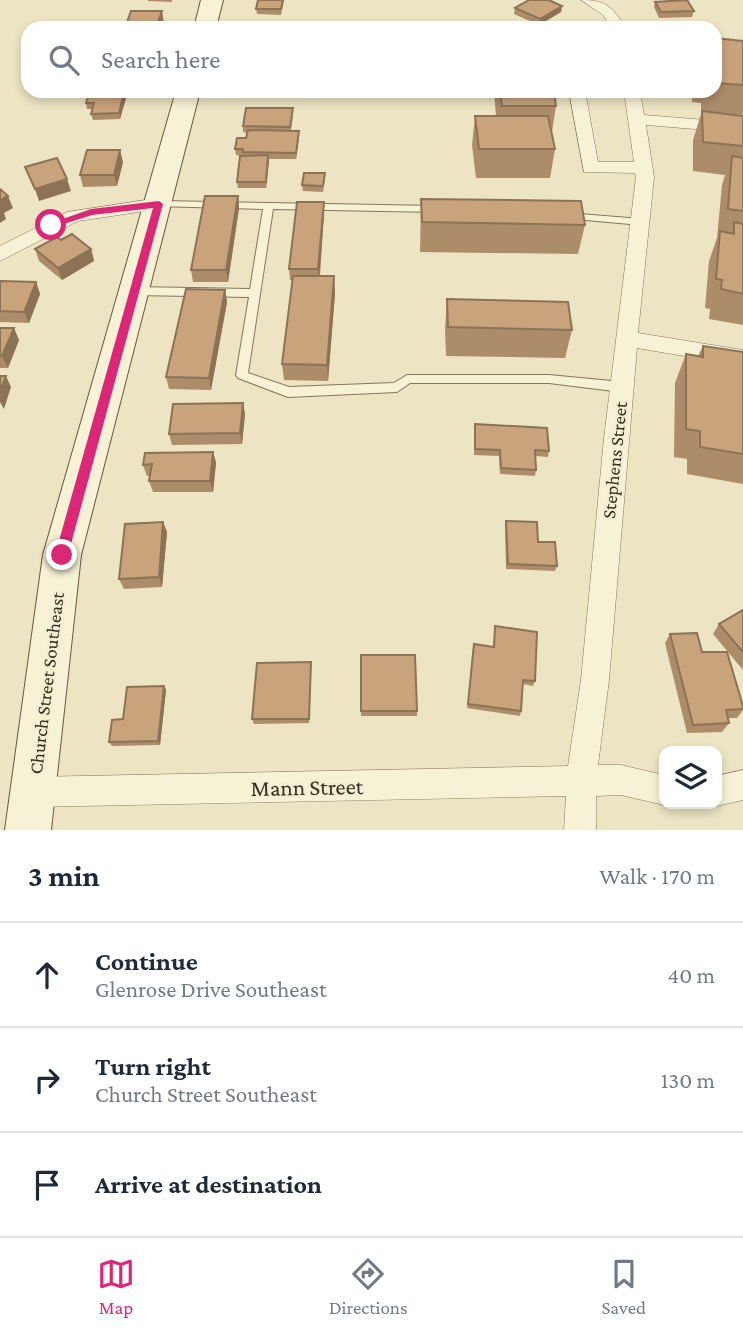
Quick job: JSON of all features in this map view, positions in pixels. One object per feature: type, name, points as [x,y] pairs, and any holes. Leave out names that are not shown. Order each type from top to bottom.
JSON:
[{"type":"street","points":[[207,21],[212,0]]},
{"type":"street","points":[[588,0],[608,12],[614,21]]},
{"type":"street","name":"Church Street Southeast","points":[[28,830],[62,555],[186,98]]},
{"type":"street","points":[[578,98],[590,168],[644,167]]},
{"type":"street","name":"Stephens Street","points":[[580,830],[581,782],[595,680],[622,387],[641,222],[644,167],[633,98]]},
{"type":"street","points":[[637,119],[743,128]]},
{"type":"street","points":[[0,254],[74,216],[159,204]]},
{"type":"street","points":[[627,339],[743,358]]},
{"type":"street","name":"Mann Street","points":[[33,792],[621,780],[659,789]]},
{"type":"street","points":[[722,790],[743,785]]},
{"type":"lane","points":[[159,204],[457,209]]},
{"type":"lane","points":[[268,206],[242,375],[288,391],[397,387],[407,379],[549,379],[622,387]]},
{"type":"lane","points":[[562,216],[641,222]]},
{"type":"lane","points":[[134,291],[255,292]]},
{"type":"building","points":[[258,0],[283,0],[281,9],[256,9]]},
{"type":"building","points":[[529,0],[549,0],[562,6],[540,19],[515,8]]},
{"type":"building","points":[[687,0],[694,11],[661,12],[655,2]]},
{"type":"building","points":[[131,11],[162,11],[158,21],[127,21]]},
{"type":"building","points":[[722,39],[743,41],[743,85],[722,84]]},
{"type":"building","points":[[88,98],[123,98],[119,113],[91,114],[94,103],[86,103]]},
{"type":"building","points":[[501,98],[555,98],[556,106],[502,106]]},
{"type":"building","points":[[246,108],[293,108],[290,127],[243,126]]},
{"type":"building","points":[[702,111],[743,116],[743,146],[703,142]]},
{"type":"building","points":[[475,116],[548,116],[555,149],[479,149]]},
{"type":"building","points":[[248,130],[299,131],[296,153],[243,152],[243,149],[235,149],[237,138],[246,138]]},
{"type":"building","points":[[87,150],[120,150],[114,175],[80,175]]},
{"type":"building","points":[[268,155],[266,182],[237,182],[240,156]]},
{"type":"building","points":[[732,156],[743,158],[743,211],[728,209]]},
{"type":"building","points":[[57,158],[67,179],[35,189],[25,167]]},
{"type":"building","points":[[304,173],[325,173],[323,186],[302,185]]},
{"type":"building","points":[[0,189],[8,196],[0,200]]},
{"type":"building","points":[[205,196],[238,196],[226,270],[191,270]]},
{"type":"building","points":[[421,199],[581,201],[585,225],[422,222]]},
{"type":"building","points":[[297,202],[324,202],[318,269],[289,269]]},
{"type":"building","points":[[734,222],[743,224],[743,294],[721,289],[722,280],[716,279],[720,231],[734,234]]},
{"type":"building","points":[[72,234],[91,249],[58,268],[35,249],[57,237],[61,240]]},
{"type":"building","points":[[293,276],[334,276],[327,365],[282,364]]},
{"type":"building","points":[[0,281],[36,282],[24,312],[0,311]]},
{"type":"building","points":[[186,289],[225,290],[209,378],[166,377]]},
{"type":"building","points":[[447,299],[568,302],[572,330],[448,327]]},
{"type":"building","points":[[0,328],[14,328],[2,356],[0,356]]},
{"type":"building","points":[[703,346],[743,352],[743,454],[700,447],[700,431],[686,429],[686,354],[703,357]]},
{"type":"building","points":[[0,376],[6,376],[0,391]]},
{"type":"building","points":[[243,403],[240,433],[169,434],[173,404]]},
{"type":"building","points":[[475,424],[547,428],[549,451],[535,450],[536,470],[501,468],[500,450],[475,449]]},
{"type":"building","points":[[213,452],[210,481],[149,481],[152,464],[143,465],[145,453]]},
{"type":"building","points":[[506,521],[537,522],[538,542],[555,542],[557,566],[508,564]]},
{"type":"building","points":[[163,522],[159,577],[119,579],[125,524]]},
{"type":"building","points":[[743,610],[743,652],[719,624]]},
{"type":"building","points":[[495,626],[537,632],[535,681],[523,680],[521,711],[468,704],[474,644],[494,647]]},
{"type":"building","points":[[697,633],[702,652],[727,652],[743,706],[743,709],[726,710],[729,723],[693,725],[670,634]]},
{"type":"building","points":[[361,655],[415,655],[417,711],[361,711]]},
{"type":"building","points":[[311,662],[309,719],[252,719],[257,663]]},
{"type":"building","points":[[164,686],[158,741],[109,742],[112,720],[123,719],[127,687]]},
{"type":"route","points":[[51,225],[91,212],[159,204],[62,555]]}]
